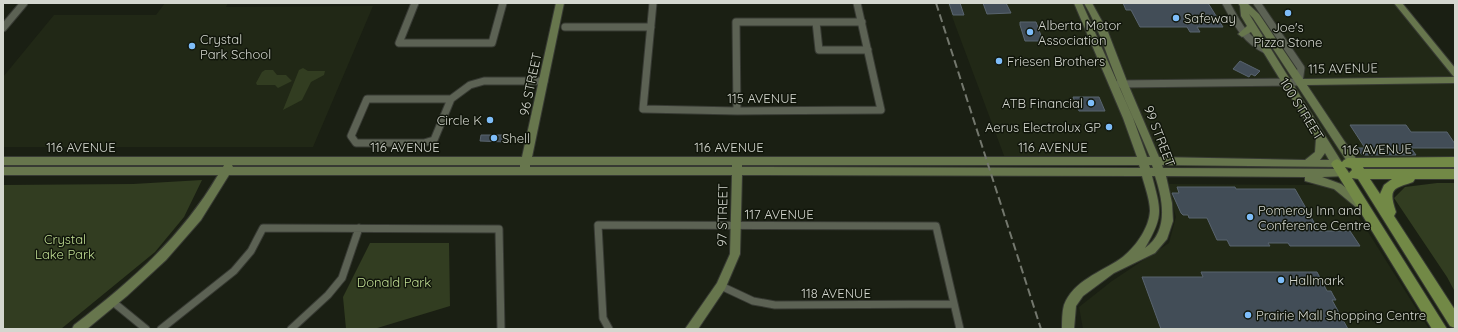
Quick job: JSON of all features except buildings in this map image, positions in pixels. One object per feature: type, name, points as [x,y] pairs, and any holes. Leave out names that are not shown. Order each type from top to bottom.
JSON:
[{"type":"main road","name":"96 STREET","points":[[526,166],[560,3]]},
{"type":"main road","name":"99 STREET","points":[[1078,3],[1128,118],[1147,173],[1154,199],[1154,219],[1141,245],[1123,263]]},
{"type":"main road","name":"99 STREET","points":[[1068,329],[1070,305],[1078,292],[1088,284],[1123,263],[1144,256],[1157,245],[1167,229],[1169,220],[1159,173],[1140,118],[1123,84],[1102,32],[1088,3]]},
{"type":"main road","points":[[1398,3],[1455,74]]},
{"type":"main road","name":"100 STREET","points":[[1243,4],[1256,16],[1357,168],[1455,322]]},
{"type":"main road","name":"100 STREET","points":[[1243,4],[1245,16],[1285,83],[1440,329]]},
{"type":"main road","points":[[1242,34],[1252,27]]},
{"type":"main road","name":"115 AVENUE","points":[[1299,82],[1455,80]]},
{"type":"main road","points":[[1307,163],[1315,159],[1322,150],[1319,135]]},
{"type":"main road","name":"116 AVENUE","points":[[3,161],[228,166],[737,166],[1147,173],[1282,173],[1455,162]]},
{"type":"main road","points":[[1006,161],[1010,171]]},
{"type":"main road","name":"116 AVENUE","points":[[737,166],[1006,161],[1155,161],[1307,163],[1340,169]]},
{"type":"main road","points":[[78,329],[147,274],[178,242],[206,205],[228,166]]},
{"type":"main road","name":"116 AVENUE","points":[[3,171],[228,166]]},
{"type":"main road","name":"97 STREET","points":[[691,329],[721,286],[735,254],[737,166]]},
{"type":"main road","name":"116 AVENUE","points":[[1357,168],[1452,174]]},
{"type":"main road","points":[[1282,173],[1334,184],[1346,192],[1366,211]]},
{"type":"main road","points":[[1396,230],[1385,200],[1388,187],[1397,181],[1452,174]]},
{"type":"street","points":[[3,28],[24,3]]},
{"type":"street","points":[[415,3],[399,43],[492,44],[503,3]]},
{"type":"street","points":[[565,27],[651,27],[653,3]]},
{"type":"street","points":[[816,22],[819,50],[868,50],[857,3]]},
{"type":"street","name":"100 STREET","points":[[1226,3],[1242,34],[1256,46],[1266,50]]},
{"type":"street","name":"100 STREET","points":[[1257,3],[1301,68],[1299,82]]},
{"type":"street","points":[[737,111],[736,22],[862,22]]},
{"type":"street","name":"115 AVENUE","points":[[651,27],[643,109],[737,111],[882,110],[868,50]]},
{"type":"street","points":[[451,99],[367,99],[351,136],[356,143],[424,143],[434,140],[451,99],[470,85],[484,81],[544,80]]},
{"type":"street","name":"115 AVENUE","points":[[1112,84],[1299,82]]},
{"type":"street","name":"117 AVENUE","points":[[609,329],[602,318],[598,225],[936,226],[954,304]]},
{"type":"street","points":[[161,329],[234,270],[251,251],[263,228],[499,229],[501,329]]},
{"type":"street","points":[[291,329],[328,295],[342,278],[359,228]]},
{"type":"street","name":"118 AVENUE","points":[[721,286],[754,301],[775,305],[954,304]]},
{"type":"street","points":[[113,302],[146,329]]},
{"type":"street","points":[[954,304],[960,329]]},
{"type":"shaded area","name":"Crystal Park School","points":[[165,3],[228,3],[226,7],[373,6],[313,147],[3,147],[3,77],[54,15],[156,15]]},
{"type":"shaded area","points":[[947,3],[1398,3],[1455,74],[1455,80],[1452,80],[1455,85],[1455,162],[1337,164],[1006,161]]},
{"type":"shaded area","points":[[1168,184],[1329,185],[1346,197],[1429,329],[1083,329],[1079,307],[1112,281],[1169,243],[1176,217]]},
{"type":"green space","points":[[303,68],[308,71],[325,71],[324,75],[311,82],[302,100],[283,110],[299,70]]},
{"type":"green space","points":[[265,70],[273,70],[277,75],[286,75],[292,81],[278,88],[275,85],[257,85],[256,83],[262,72]]},
{"type":"green space","name":"Crystal Lake Park","points":[[202,180],[184,217],[155,252],[61,329],[3,329],[3,185],[133,184]]},
{"type":"green space","points":[[1437,183],[1455,183],[1455,292],[1447,277],[1394,198],[1405,187]]},
{"type":"green space","name":"Donald Park","points":[[370,243],[449,243],[450,306],[374,329],[346,329],[343,297]]},
{"type":"railway","points":[[936,3],[1041,329]]},
{"type":"place","name":"Joe's Pizza Stone","points":[[1288,13]]},
{"type":"place","name":"Safeway","points":[[1176,18]]},
{"type":"place","name":"Alberta Motor Association","points":[[1030,32]]},
{"type":"place","name":"Crystal Park School","points":[[192,46]]},
{"type":"place","name":"Friesen Brothers","points":[[999,61]]},
{"type":"place","name":"ATB Financial","points":[[1091,103]]},
{"type":"place","name":"Circle K","points":[[490,120]]},
{"type":"place","name":"Aerus Electrolux GP","points":[[1109,127]]},
{"type":"place","name":"Shell","points":[[494,138]]},
{"type":"place","name":"Pomeroy Inn and Conference Centre","points":[[1250,217]]},
{"type":"place","name":"Hallmark","points":[[1281,280]]},
{"type":"place","name":"Prairie Mall Shopping Centre","points":[[1248,315]]}]
